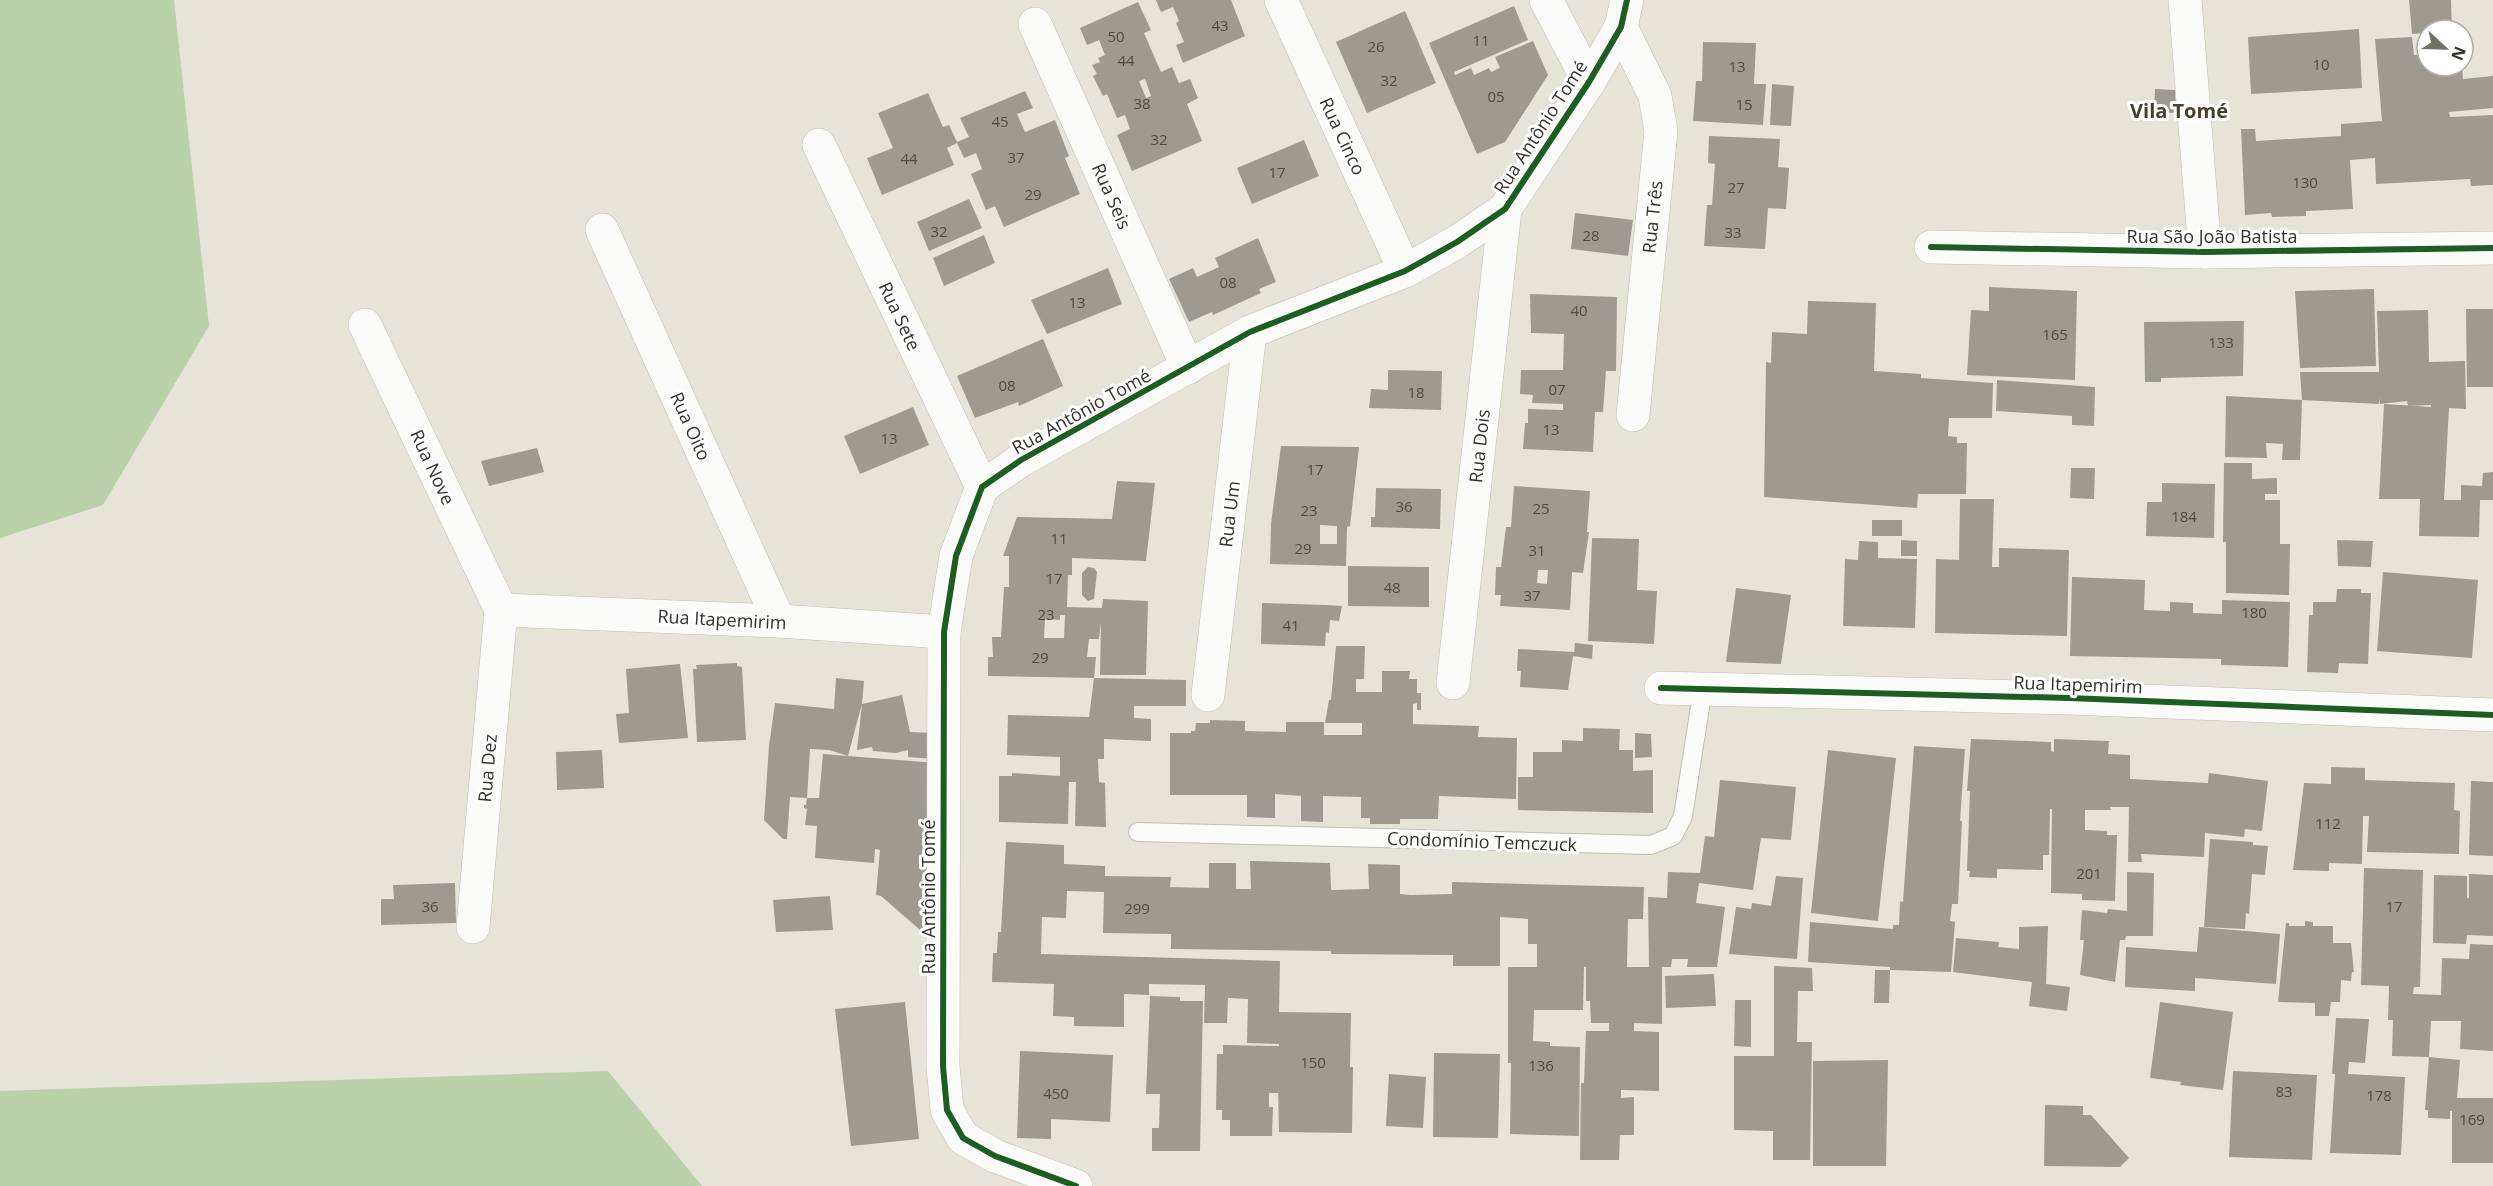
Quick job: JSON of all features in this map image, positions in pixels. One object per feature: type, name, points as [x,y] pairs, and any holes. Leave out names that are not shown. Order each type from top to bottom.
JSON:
[{"type":"street","name":"Rua Cinco","points":[[1281,0],[1405,271]]},
{"type":"street","points":[[1546,0],[1589,82]]},
{"type":"street","points":[[2185,0],[2205,252]]},
{"type":"street","name":"Rua Antônio Tomé","points":[[1076,1186],[995,1156],[963,1138],[946,1110],[943,1066],[944,632],[956,556],[982,487],[1021,460],[1250,332],[1405,271],[1457,242],[1505,209],[1589,82],[1624,14]]},
{"type":"street","name":"Rua Três","points":[[1624,14],[1655,96],[1661,131],[1633,415]]},
{"type":"street","name":"Rua Seis","points":[[1035,24],[1188,368]]},
{"type":"street","name":"Rua Sete","points":[[819,145],[982,487]]},
{"type":"street","name":"Rua Dois","points":[[1453,683],[1505,209]]},
{"type":"street","name":"Rua Oito","points":[[603,230],[779,621]]},
{"type":"street","name":"Rua São João Batista","points":[[1931,247],[2205,252],[2493,248]]},
{"type":"street","name":"Rua Nove","points":[[365,325],[501,610]]},
{"type":"street","name":"Rua Um","points":[[1208,695],[1250,332]]},
{"type":"street","name":"Rua Itapemirim","points":[[501,610],[779,621],[944,632]]},
{"type":"street","name":"Rua Dez","points":[[473,927],[501,610]]},
{"type":"street","name":"Rua Itapemirim","points":[[1661,688],[2069,698],[2493,715]]},
{"type":"lane","name":"Condomínio Temczuck","points":[[1138,832],[1651,845],[1673,836],[1683,816],[1703,688]]},
{"type":"green space","points":[[0,0],[174,0],[209,326],[103,505],[0,538]]},
{"type":"green space","points":[[608,1071],[702,1186],[0,1186],[0,1091]]},
{"type":"building","points":[[1156,0],[1231,0],[1245,36],[1183,63],[1176,45],[1184,42],[1176,23],[1179,21],[1173,7],[1161,12]]},
{"type":"building","points":[[2409,0],[2451,0],[2452,18],[2415,18],[2415,34],[2412,34]]},
{"type":"building","points":[[1138,2],[1151,30],[1144,33],[1161,72],[1172,67],[1179,83],[1190,79],[1198,98],[1187,104],[1202,141],[1132,171],[1117,135],[1130,129],[1125,115],[1117,118],[1107,94],[1103,96],[1093,76],[1097,74],[1092,65],[1100,62],[1098,58],[1105,55],[1099,40],[1087,45],[1080,28]],"holes":[[[1145,79],[1151,96],[1146,98],[1139,81]]]},
{"type":"building","points":[[1514,6],[1528,40],[1454,72],[1455,75],[1471,68],[1474,75],[1489,68],[1491,72],[1500,68],[1495,57],[1533,41],[1548,75],[1505,142],[1477,154],[1429,43]]},
{"type":"building","points":[[1405,11],[1436,83],[1367,113],[1336,42]]},
{"type":"building","points":[[2359,29],[2362,88],[2251,94],[2248,37]]},
{"type":"building","points":[[2412,37],[2415,78],[2463,79],[2493,76],[2493,108],[2449,112],[2450,117],[2493,115],[2493,185],[2471,186],[2470,179],[2376,184],[2375,158],[2350,160],[2353,209],[2306,211],[2306,216],[2272,217],[2271,213],[2245,215],[2241,129],[2255,129],[2256,141],[2341,136],[2341,124],[2382,121],[2375,39]]},
{"type":"building","points":[[1703,42],[1756,43],[1754,84],[1766,84],[1763,125],[1693,121],[1696,81],[1702,81]]},
{"type":"building","points":[[1772,84],[1794,86],[1791,126],[1770,125]]},
{"type":"building","points":[[2155,89],[2175,90],[2176,113],[2154,112]]},
{"type":"building","points":[[1025,91],[1033,108],[1017,114],[1025,132],[1055,120],[1069,156],[1065,158],[1080,194],[1004,227],[995,206],[986,210],[971,174],[982,169],[976,153],[964,158],[957,143],[947,148],[954,165],[882,195],[867,158],[893,148],[878,113],[928,93],[943,127],[949,125],[957,142],[969,137],[960,118]]},
{"type":"building","points":[[1709,136],[1780,139],[1778,167],[1789,168],[1786,209],[1768,208],[1765,249],[1704,246],[1707,205],[1712,205],[1715,164],[1708,163]]},
{"type":"building","points":[[1304,140],[1319,176],[1252,204],[1237,168]]},
{"type":"building","points":[[969,199],[982,228],[929,251],[917,222]]},
{"type":"building","points":[[1575,213],[1633,220],[1628,256],[1571,249]]},
{"type":"building","points":[[984,235],[995,263],[944,286],[933,258]]},
{"type":"building","points":[[1258,238],[1276,282],[1259,289],[1261,293],[1213,315],[1212,312],[1189,322],[1169,279],[1193,268],[1197,277],[1219,267],[1215,258]]},
{"type":"building","points":[[1108,268],[1122,304],[1047,334],[1031,300]]},
{"type":"building","points":[[1989,287],[2077,291],[2075,380],[1967,375],[1971,310],[1989,311]]},
{"type":"building","points":[[2374,289],[2376,366],[2300,368],[2295,291]]},
{"type":"building","points":[[1530,294],[1617,297],[1616,371],[1606,371],[1603,412],[1595,412],[1593,452],[1523,449],[1528,409],[1563,410],[1563,404],[1532,403],[1533,395],[1520,394],[1521,370],[1563,370],[1564,334],[1531,333]]},
{"type":"building","points":[[1808,301],[1876,303],[1874,371],[1921,374],[1921,378],[1993,383],[1992,418],[1949,418],[1948,436],[1957,437],[1957,443],[1967,443],[1966,494],[1918,494],[1917,508],[1764,497],[1766,362],[1771,363],[1772,332],[1807,334]]},
{"type":"building","points":[[2466,309],[2493,309],[2493,387],[2467,387]]},
{"type":"building","points":[[2428,310],[2429,362],[2465,361],[2466,409],[2449,408],[2444,500],[2461,500],[2461,485],[2482,486],[2483,473],[2493,472],[2493,500],[2480,500],[2479,537],[2419,536],[2420,499],[2379,499],[2384,404],[2408,406],[2407,401],[2380,404],[2380,398],[2379,404],[2302,400],[2300,372],[2379,372],[2377,311]]},
{"type":"building","points":[[2244,321],[2243,376],[2161,378],[2161,382],[2145,382],[2144,322]]},
{"type":"building","points":[[1043,339],[1063,386],[1019,406],[1018,402],[975,418],[957,376]]},
{"type":"building","points":[[1388,370],[1442,371],[1441,410],[1369,408],[1371,389],[1388,390]]},
{"type":"building","points":[[1997,380],[2095,387],[2094,426],[2072,425],[2072,416],[1996,411]]},
{"type":"building","points":[[2226,396],[2302,400],[2300,460],[2282,460],[2283,444],[2266,443],[2267,458],[2225,457]]},
{"type":"building","points":[[913,407],[929,445],[860,474],[844,436]]},
{"type":"building","points":[[1281,446],[1359,447],[1350,526],[1347,527],[1346,566],[1270,564],[1271,524]],"holes":[[[1320,525],[1337,526],[1337,544],[1320,544]]]},
{"type":"building","points":[[537,448],[544,472],[489,486],[481,461]]},
{"type":"building","points":[[2224,463],[2252,463],[2252,479],[2277,478],[2277,494],[2265,494],[2265,500],[2280,500],[2280,544],[2290,544],[2289,595],[2226,593],[2226,542],[2223,542]]},
{"type":"building","points":[[2071,468],[2095,468],[2094,499],[2070,498]]},
{"type":"building","points":[[1117,481],[1155,483],[1146,561],[1072,558],[1072,575],[1068,575],[1067,607],[1102,608],[1103,599],[1148,601],[1146,675],[1100,675],[1101,622],[1099,639],[1089,639],[1087,657],[1096,657],[1094,678],[988,676],[988,657],[993,657],[992,637],[1001,637],[1004,587],[1009,587],[1009,556],[1003,556],[1017,517],[1112,519]],"holes":[[[1060,615],[1065,615],[1064,638],[1044,638],[1045,619],[1060,620]]]},
{"type":"building","points":[[2162,483],[2215,484],[2214,538],[2146,536],[2147,502],[2162,502]]},
{"type":"building","points":[[1514,486],[1590,491],[1587,532],[1589,532],[1583,573],[1572,572],[1570,610],[1500,606],[1501,595],[1495,595],[1496,567],[1501,567],[1506,527],[1511,527]],"holes":[[[1538,570],[1548,570],[1547,584],[1537,583]]]},
{"type":"building","points":[[1376,488],[1441,489],[1440,529],[1371,527],[1371,517],[1375,517]]},
{"type":"building","points":[[1960,499],[1994,499],[1992,567],[1999,567],[1999,548],[2069,550],[2067,636],[1935,633],[1936,559],[1959,560]]},
{"type":"building","points":[[1872,520],[1902,520],[1902,536],[1872,536]]},
{"type":"building","points":[[1592,538],[1639,539],[1637,590],[1657,591],[1654,644],[1588,641]]},
{"type":"building","points":[[1901,540],[1917,541],[1917,556],[1901,556]]},
{"type":"building","points":[[2337,540],[2373,541],[2371,567],[2338,566]]},
{"type":"building","points":[[1859,541],[1878,542],[1878,558],[1917,559],[1915,628],[1843,626],[1845,559],[1858,560]]},
{"type":"building","points":[[1348,566],[1429,567],[1429,607],[1348,606]]},
{"type":"building","points":[[1088,567],[1094,568],[1097,572],[1094,599],[1088,601],[1082,595],[1082,573]]},
{"type":"building","points":[[2383,572],[2478,580],[2472,658],[2377,651]]},
{"type":"building","points":[[2072,577],[2145,580],[2144,610],[2170,611],[2170,602],[2193,603],[2193,613],[2222,614],[2222,600],[2290,602],[2288,667],[2221,665],[2221,659],[2070,656]]},
{"type":"building","points":[[1736,588],[1791,595],[1781,664],[1726,662]]},
{"type":"building","points":[[2337,589],[2361,589],[2361,593],[2371,593],[2368,664],[2339,663],[2338,673],[2307,672],[2309,615],[2313,615],[2313,602],[2336,602]]},
{"type":"building","points":[[1262,603],[1342,606],[1339,621],[1330,620],[1325,646],[1261,644]]},
{"type":"building","points":[[1575,643],[1593,645],[1592,659],[1573,656],[1568,690],[1520,687],[1521,671],[1517,671],[1518,649],[1574,652]]},
{"type":"building","points":[[1336,646],[1365,646],[1364,679],[1356,679],[1356,692],[1382,692],[1382,671],[1410,671],[1409,679],[1417,679],[1417,693],[1421,693],[1421,710],[1417,710],[1417,703],[1413,704],[1413,724],[1479,726],[1478,737],[1517,738],[1516,799],[1439,796],[1438,819],[1400,819],[1400,824],[1370,824],[1370,818],[1361,818],[1361,797],[1323,796],[1323,822],[1301,821],[1301,796],[1275,794],[1275,818],[1247,817],[1247,795],[1170,795],[1170,733],[1191,733],[1195,731],[1196,723],[1210,723],[1210,720],[1245,721],[1245,731],[1286,732],[1286,722],[1324,722],[1324,735],[1362,735],[1362,723],[1325,723],[1329,700],[1331,700]]},
{"type":"building","points":[[737,663],[737,666],[742,667],[746,740],[697,742],[693,669],[697,669],[696,665]]},
{"type":"building","points":[[680,664],[688,738],[619,743],[616,714],[629,713],[626,669]]},
{"type":"building","points":[[836,678],[864,681],[862,704],[848,756],[829,750],[810,749],[807,798],[790,797],[787,839],[783,839],[764,820],[769,746],[775,703],[834,709]]},
{"type":"building","points":[[1094,678],[1186,680],[1186,706],[1134,706],[1134,718],[1151,719],[1151,741],[1104,739],[1104,759],[1098,759],[1099,782],[1105,783],[1106,827],[1075,826],[1076,782],[1069,782],[1068,824],[999,822],[999,776],[1012,776],[1012,773],[1060,776],[1060,757],[1007,755],[1008,715],[1089,717]]},
{"type":"building","points":[[902,695],[910,732],[935,733],[934,759],[908,757],[908,750],[896,753],[873,751],[872,747],[857,750],[862,704]]},
{"type":"building","points":[[1583,728],[1620,729],[1619,750],[1633,750],[1633,771],[1653,770],[1653,813],[1518,810],[1518,777],[1533,777],[1533,752],[1562,752],[1562,740],[1583,741]]},
{"type":"building","points":[[1635,733],[1651,734],[1652,757],[1635,758]]},
{"type":"building","points":[[1971,739],[2051,742],[2051,751],[2054,752],[2054,739],[2109,741],[2108,754],[2130,755],[2130,779],[2208,783],[2209,773],[2268,781],[2262,831],[2245,829],[2244,837],[2205,833],[2204,857],[2141,854],[2142,862],[2128,862],[2129,807],[2085,810],[2085,830],[2107,831],[2107,835],[2117,835],[2115,901],[2082,900],[2082,894],[2051,893],[2052,809],[2050,809],[2049,855],[2043,855],[2043,870],[1997,869],[1997,878],[1969,877],[1970,871],[1967,871],[1970,791],[1967,791]]},
{"type":"building","points":[[1914,746],[1965,749],[1958,904],[1952,904],[1950,921],[1955,922],[1951,972],[1890,970],[1890,967],[1808,962],[1810,922],[1893,929],[1893,925],[1899,925],[1900,901],[1903,902]]},
{"type":"building","points":[[602,750],[604,788],[557,790],[556,752]]},
{"type":"building","points":[[1828,750],[1896,758],[1878,921],[1811,913]]},
{"type":"building","points":[[823,754],[937,763],[934,934],[919,933],[919,929],[881,896],[876,895],[880,850],[875,849],[874,863],[815,858],[817,826],[805,825],[807,809],[804,805],[806,805],[807,798],[819,798]]},
{"type":"building","points":[[2331,767],[2365,768],[2365,780],[2455,783],[2454,810],[2460,811],[2459,854],[2367,852],[2369,816],[2363,816],[2362,864],[2329,863],[2329,871],[2293,870],[2304,783],[2331,784]]},
{"type":"building","points":[[1720,780],[1796,787],[1791,840],[1761,838],[1753,890],[1699,883],[1696,903],[1725,907],[1717,967],[1687,967],[1688,959],[1672,959],[1671,967],[1662,967],[1662,1024],[1634,1023],[1634,1031],[1659,1032],[1659,1091],[1621,1090],[1621,1098],[1634,1097],[1634,1135],[1620,1135],[1619,1160],[1580,1160],[1581,1083],[1584,1083],[1586,1031],[1609,1031],[1609,1023],[1591,1023],[1590,1001],[1586,1001],[1586,967],[1584,967],[1583,1010],[1534,1010],[1533,1041],[1550,1042],[1550,1046],[1580,1047],[1579,1136],[1510,1134],[1511,1063],[1508,1063],[1508,967],[1537,967],[1537,944],[1528,944],[1528,919],[1500,917],[1500,966],[1453,966],[1453,955],[1171,949],[1171,934],[1103,933],[1104,892],[1067,891],[1066,918],[1042,917],[1041,954],[1280,961],[1279,1012],[1351,1013],[1352,1133],[1279,1132],[1278,1084],[1278,1093],[1269,1093],[1269,1107],[1273,1107],[1272,1136],[1230,1136],[1230,1120],[1222,1120],[1222,1110],[1216,1110],[1217,1054],[1223,1054],[1223,1045],[1279,1046],[1279,1044],[1247,1043],[1248,999],[1228,998],[1227,1023],[1204,1023],[1205,985],[1149,984],[1149,995],[1124,994],[1124,1027],[1074,1026],[1074,1017],[1053,1016],[1054,984],[992,982],[993,953],[997,953],[998,932],[1001,932],[1006,842],[1064,845],[1064,864],[1105,866],[1105,876],[1171,877],[1170,887],[1209,888],[1209,863],[1236,863],[1236,889],[1251,889],[1250,861],[1330,863],[1331,890],[1369,889],[1368,864],[1400,865],[1400,894],[1411,895],[1452,894],[1452,882],[1644,887],[1643,919],[1628,919],[1627,967],[1649,967],[1648,897],[1667,898],[1668,872],[1700,873],[1705,836],[1714,837]]},
{"type":"building","points":[[2471,781],[2493,782],[2493,856],[2469,855]]},
{"type":"building","points":[[2210,839],[2253,842],[2253,845],[2268,846],[2265,875],[2252,874],[2249,914],[2246,913],[2245,929],[2204,927]]},
{"type":"building","points":[[2364,868],[2423,870],[2420,987],[2414,987],[2413,994],[2441,995],[2442,958],[2469,959],[2470,944],[2493,945],[2493,1051],[2460,1049],[2461,1021],[2431,1021],[2429,1057],[2392,1056],[2393,1020],[2388,1020],[2389,986],[2361,985]]},
{"type":"building","points":[[2127,872],[2154,873],[2153,936],[2126,936],[2125,940],[2120,940],[2115,982],[2080,975],[2084,940],[2080,940],[2082,910],[2107,913],[2108,909],[2127,911]]},
{"type":"building","points":[[2469,874],[2493,875],[2493,936],[2467,935],[2466,944],[2433,943],[2434,875],[2467,876],[2467,898],[2469,898]]},
{"type":"building","points":[[1776,876],[1803,878],[1797,959],[1729,954],[1736,907],[1751,909],[1752,903],[1771,906]]},
{"type":"building","points":[[455,883],[456,923],[381,925],[381,899],[394,899],[393,885]]},
{"type":"building","points":[[830,896],[833,930],[776,932],[773,900]]},
{"type":"building","points":[[2305,921],[2313,922],[2313,926],[2333,926],[2333,943],[2351,943],[2354,972],[2352,972],[2351,981],[2341,980],[2340,1002],[2331,1002],[2329,1016],[2315,1016],[2315,1003],[2278,1002],[2286,923],[2289,923],[2289,926],[2305,926]]},
{"type":"building","points":[[2048,926],[2046,984],[2070,987],[2067,1011],[2029,1006],[2032,982],[1953,972],[1956,938],[1999,942],[1998,947],[2019,949],[2019,927]]},
{"type":"building","points":[[2199,927],[2280,934],[2276,984],[2195,978],[2195,991],[2125,987],[2126,947],[2197,952]]},
{"type":"building","points":[[1774,966],[1812,968],[1813,991],[1798,991],[1797,1042],[1812,1042],[1810,1160],[1773,1160],[1773,1131],[1734,1130],[1734,1056],[1774,1056]]},
{"type":"building","points":[[1875,970],[1890,970],[1889,1003],[1874,1003]]},
{"type":"building","points":[[1714,974],[1716,1006],[1666,1008],[1665,976]]},
{"type":"building","points":[[1150,996],[1180,997],[1180,1001],[1203,1001],[1200,1151],[1152,1151],[1152,1128],[1159,1128],[1160,1094],[1146,1094]]},
{"type":"building","points":[[1735,1000],[1751,1000],[1751,1047],[1734,1046]]},
{"type":"building","points":[[905,1002],[919,1139],[851,1146],[835,1009]]},
{"type":"building","points":[[2160,1002],[2233,1012],[2223,1090],[2180,1085],[2181,1082],[2150,1078]]},
{"type":"building","points":[[2336,1018],[2369,1019],[2365,1063],[2349,1062],[2348,1074],[2405,1077],[2401,1155],[2330,1153]]},
{"type":"building","points":[[1020,1051],[1113,1055],[1110,1122],[1051,1119],[1051,1139],[1017,1138]]},
{"type":"building","points":[[1434,1053],[1500,1054],[1498,1138],[1433,1137]]},
{"type":"building","points":[[2429,1057],[2460,1060],[2457,1098],[2493,1098],[2493,1163],[2452,1163],[2452,1111],[2450,1111],[2450,1119],[2428,1118],[2428,1110],[2425,1110]]},
{"type":"building","points":[[1888,1060],[1886,1166],[1813,1166],[1813,1061]]},
{"type":"building","points":[[2233,1071],[2317,1075],[2312,1160],[2229,1157]]},
{"type":"building","points":[[1389,1074],[1426,1077],[1423,1128],[1386,1126]]},
{"type":"building","points":[[2045,1105],[2083,1106],[2083,1115],[2091,1115],[2129,1158],[2120,1167],[2044,1166]]},
{"type":"cycle path","points":[[1076,1186],[995,1156],[963,1138],[947,1110],[943,1066],[944,632],[956,556],[982,487],[1021,460],[1250,332],[1405,271],[1457,242],[1505,209],[1589,82],[1621,27],[1627,0]]},
{"type":"cycle path","points":[[1931,247],[2205,252],[2493,248]]},
{"type":"cycle path","points":[[1661,688],[2069,698],[2493,715]]},
{"type":"district","name":"Vila Tomé","points":[[2179,110]]}]
